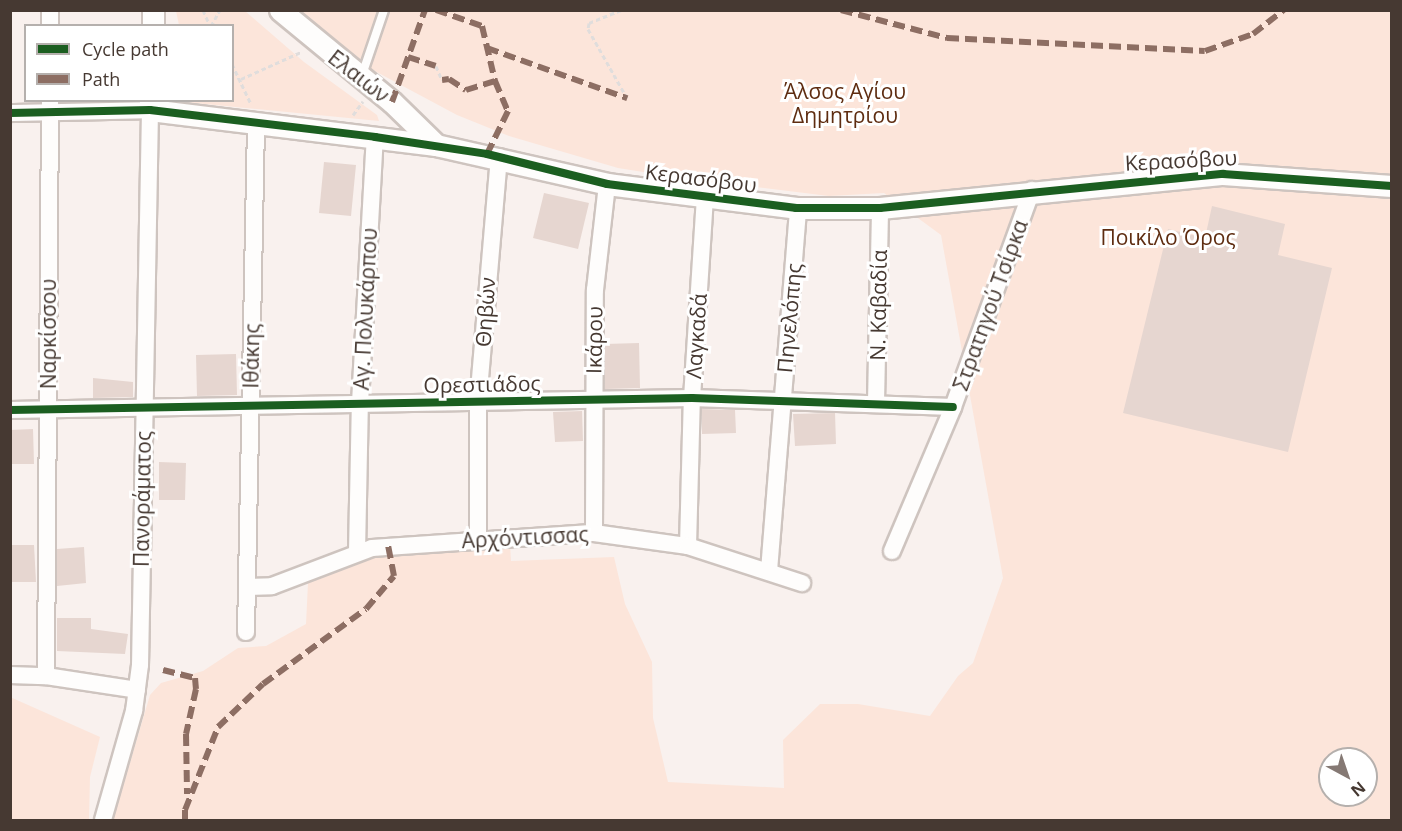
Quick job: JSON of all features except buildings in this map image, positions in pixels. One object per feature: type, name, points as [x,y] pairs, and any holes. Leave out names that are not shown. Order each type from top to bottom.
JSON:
[{"type":"street","name":"Ελαιών","points":[[280,10],[361,80],[392,102],[436,145]]},
{"type":"street","name":"Κερασόβου","points":[[10,113],[50,106],[150,105],[258,124],[436,145],[499,157],[607,184],[798,208],[880,208],[1032,190],[1222,174],[1392,186]]},
{"type":"street","name":"Πανοράματος","points":[[103,820],[136,690],[150,105]]},
{"type":"street","name":"Ναρκίσσου","points":[[46,676],[50,106]]},
{"type":"street","name":"Ιθάκης","points":[[246,632],[258,124]]},
{"type":"street","name":"Αγ. Πολυκάρπου","points":[[357,553],[360,403],[375,137]]},
{"type":"street","name":"Θηβών","points":[[478,539],[478,402],[499,157]]},
{"type":"street","name":"Ικάρου","points":[[594,532],[595,290],[607,184]]},
{"type":"street","name":"Στρατηγού Τσίρκα","points":[[892,551],[953,407],[1032,190]]},
{"type":"street","name":"Λαγκαδά","points":[[688,546],[692,398],[705,197]]},
{"type":"street","name":"Πηνελόπης","points":[[769,572],[798,208]]},
{"type":"street","name":"N. Καβαδία","points":[[876,402],[880,208]]},
{"type":"street","name":"Ορεστιάδος","points":[[10,410],[692,398],[876,402],[953,407]]},
{"type":"street","name":"Αρχόντισσας","points":[[248,587],[272,586],[372,548],[594,532],[688,546],[802,583]]},
{"type":"street","points":[[10,675],[46,676],[136,690]]},
{"type":"lane","points":[[361,80],[384,10]]},
{"type":"path","points":[[203,10],[210,24]]},
{"type":"path","points":[[212,24],[220,10]]},
{"type":"path","points":[[621,10],[589,22],[588,29],[627,98]]},
{"type":"path","points":[[241,79],[319,44]]},
{"type":"path","points":[[436,66],[442,80]]},
{"type":"path","points":[[234,67],[241,79],[258,124]]},
{"type":"green space","points":[[176,11],[245,11],[304,62],[377,115],[379,121],[184,102],[234,102],[234,24],[179,24]]},
{"type":"green space","name":"Ποικίλο Όρος","points":[[298,11],[1391,11],[1391,820],[113,820],[150,695],[161,683],[203,671],[238,648],[266,646],[306,624],[308,583],[377,553],[510,544],[511,561],[614,557],[625,604],[652,662],[653,718],[668,782],[784,788],[783,740],[820,704],[858,704],[930,716],[958,676],[973,663],[1003,578],[941,235],[884,193],[829,196],[618,168],[509,136],[457,115],[371,69]]},
{"type":"green space","points":[[10,697],[100,737],[90,777],[89,820],[11,820]]},
{"type":"marked path","points":[[392,102],[425,10]]},
{"type":"marked path","points":[[436,10],[482,26],[495,81],[508,111],[487,154]]},
{"type":"marked path","points":[[841,10],[947,38],[1205,51],[1253,34],[1284,10]]},
{"type":"marked path","points":[[487,48],[627,98]]},
{"type":"marked path","points":[[408,57],[436,66]]},
{"type":"marked path","points":[[442,80],[449,79],[466,90],[495,81]]},
{"type":"marked path","points":[[185,820],[185,810],[218,727],[263,684],[366,609],[394,576],[388,546]]},
{"type":"marked path","points":[[163,670],[195,678],[196,689],[186,734],[187,794]]},
{"type":"cycle path","points":[[10,113],[150,110],[375,137],[487,154],[607,184],[796,208],[880,208],[1223,174],[1392,186]]},
{"type":"cycle path","points":[[10,410],[692,398],[953,407]]},
{"type":"park label","name":"Άλσος Αγίου Δημητρίου","points":[[845,103]]}]
